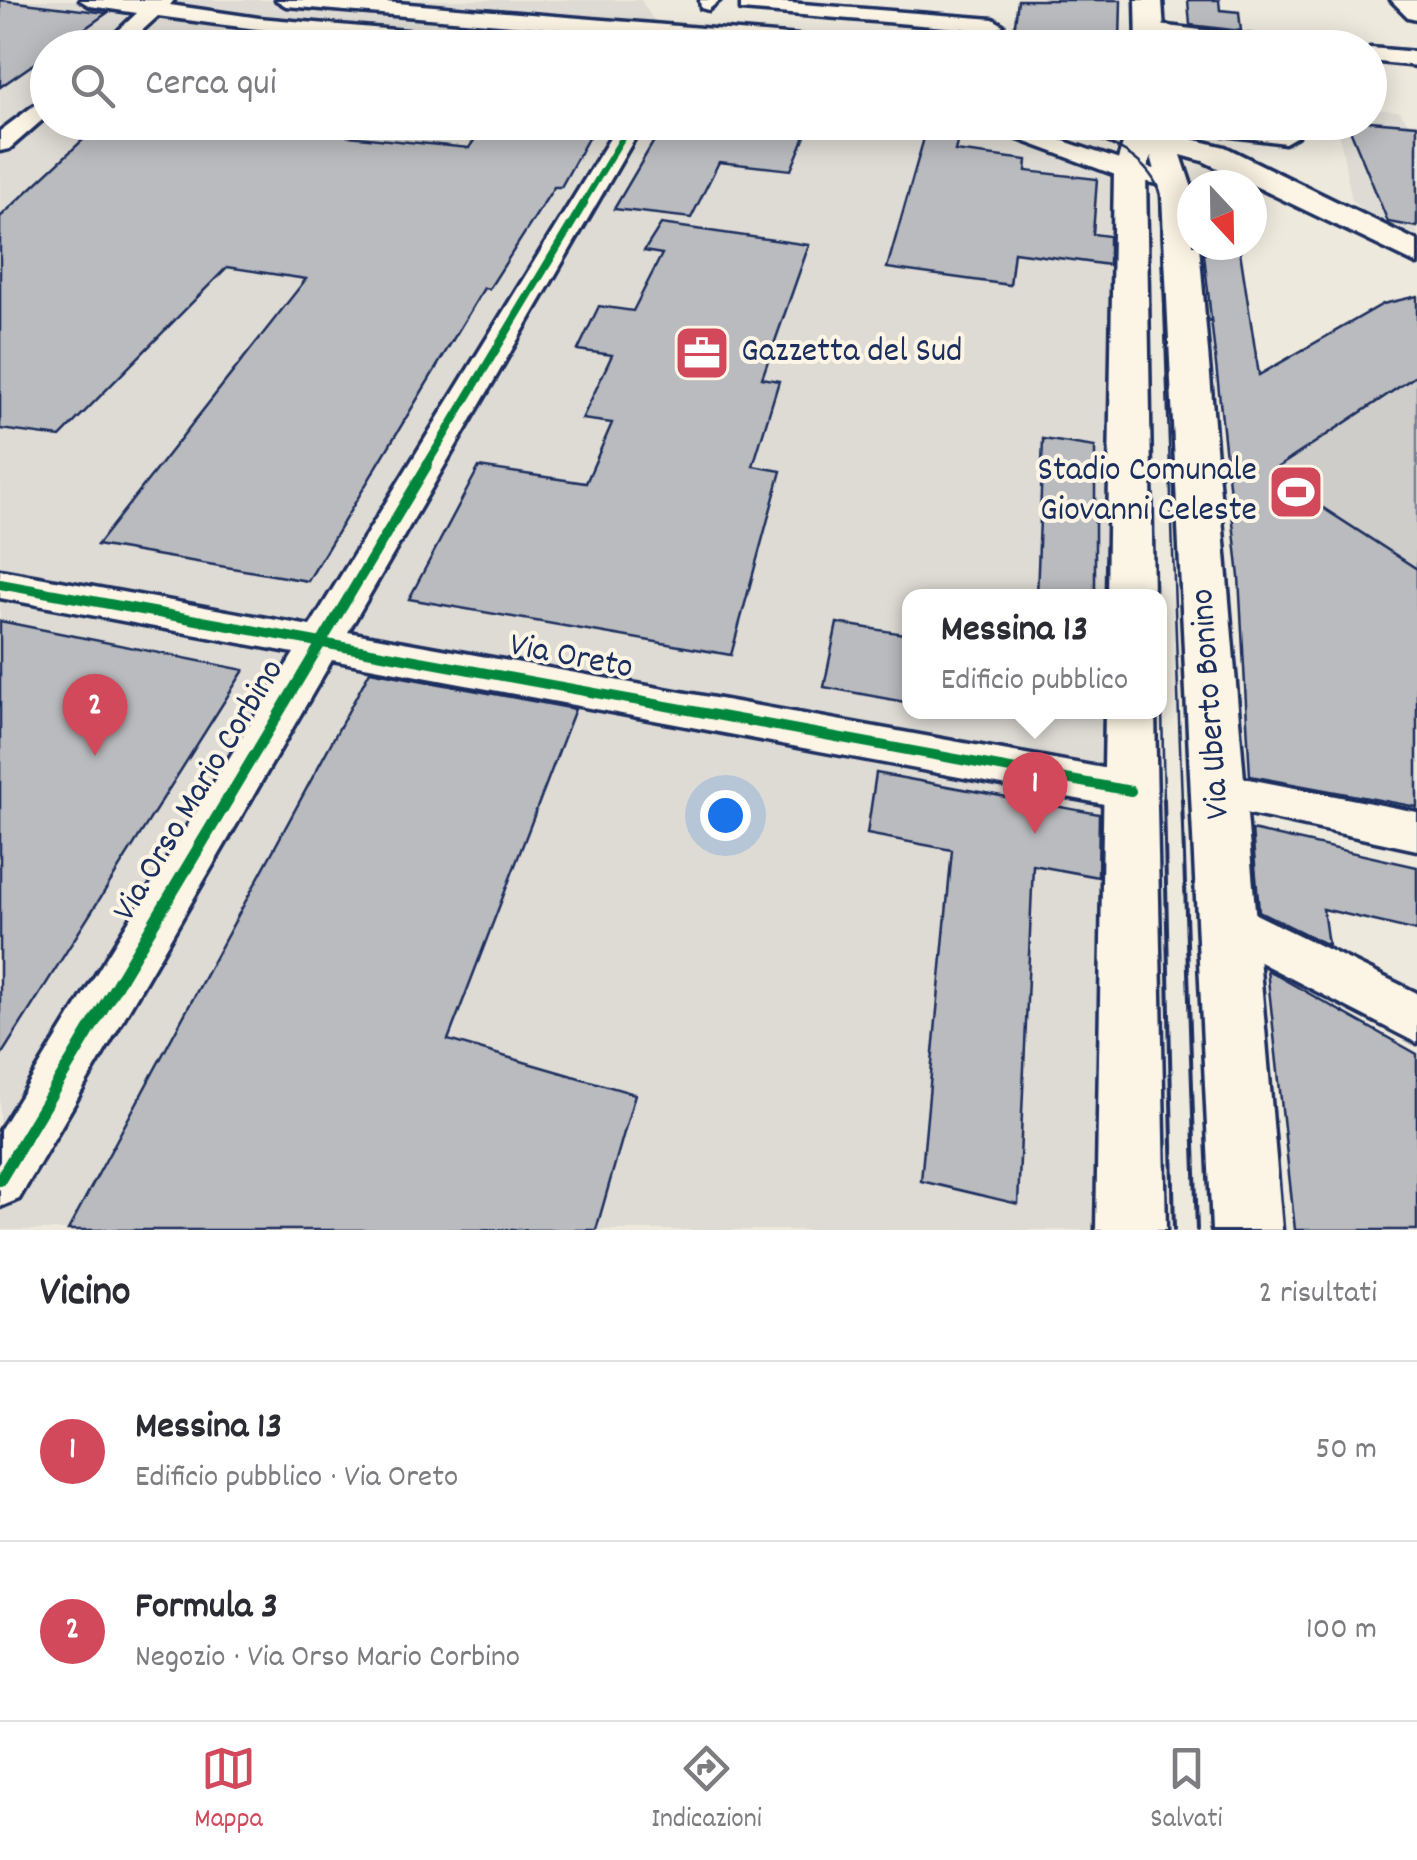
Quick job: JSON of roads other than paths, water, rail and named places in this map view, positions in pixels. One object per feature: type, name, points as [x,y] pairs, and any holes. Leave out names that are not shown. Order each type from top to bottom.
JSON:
[{"type":"main road","points":[[1149,0],[1150,30]]},
{"type":"main road","points":[[1404,0],[1417,11]]},
{"type":"main road","points":[[1160,142],[1209,170]]},
{"type":"main road","points":[[1160,142],[1215,170]]},
{"type":"main road","points":[[1160,142],[1417,254]]},
{"type":"main road","points":[[1130,589],[1160,142]]},
{"type":"main road","name":"Via Uberto Bonino","points":[[1160,142],[1218,790],[1247,1230]]},
{"type":"main road","points":[[1267,195],[1417,270]]},
{"type":"main road","points":[[1130,719],[1132,1230]]},
{"type":"street","points":[[90,0],[159,4],[317,30]]},
{"type":"street","points":[[286,0],[582,30]]},
{"type":"street","points":[[994,25],[998,0]]},
{"type":"street","points":[[130,30],[159,4]]},
{"type":"street","points":[[748,6],[904,8],[994,25],[1002,30]]},
{"type":"street","points":[[1387,56],[1417,59]]},
{"type":"street","points":[[0,144],[30,118]]},
{"type":"street","name":"Via Orso Mario Corbino","points":[[0,1180],[621,140]]},
{"type":"street","points":[[1160,142],[1202,140]]},
{"type":"street","name":"Via Oreto","points":[[0,584],[1130,791]]},
{"type":"street","points":[[1218,790],[1417,831]]},
{"type":"street","points":[[1227,922],[1417,1019]]},
{"type":"tram line","points":[[1099,140],[1139,162],[1160,192],[1182,802]]},
{"type":"tram line","points":[[1162,719],[1164,802]]},
{"type":"tram line","points":[[1164,799],[1174,1230]]},
{"type":"tram line","points":[[1182,799],[1197,1230]]},
{"type":"place","name":"Gazzetta del Sud","points":[[702,353]]},
{"type":"place","name":"Stadio Comunale Giovanni Celeste","points":[[1296,492]]},
{"type":"place","name":"Formula 3","points":[[95,756]]},
{"type":"place","name":"Messina 13","points":[[1035,834]]}]
